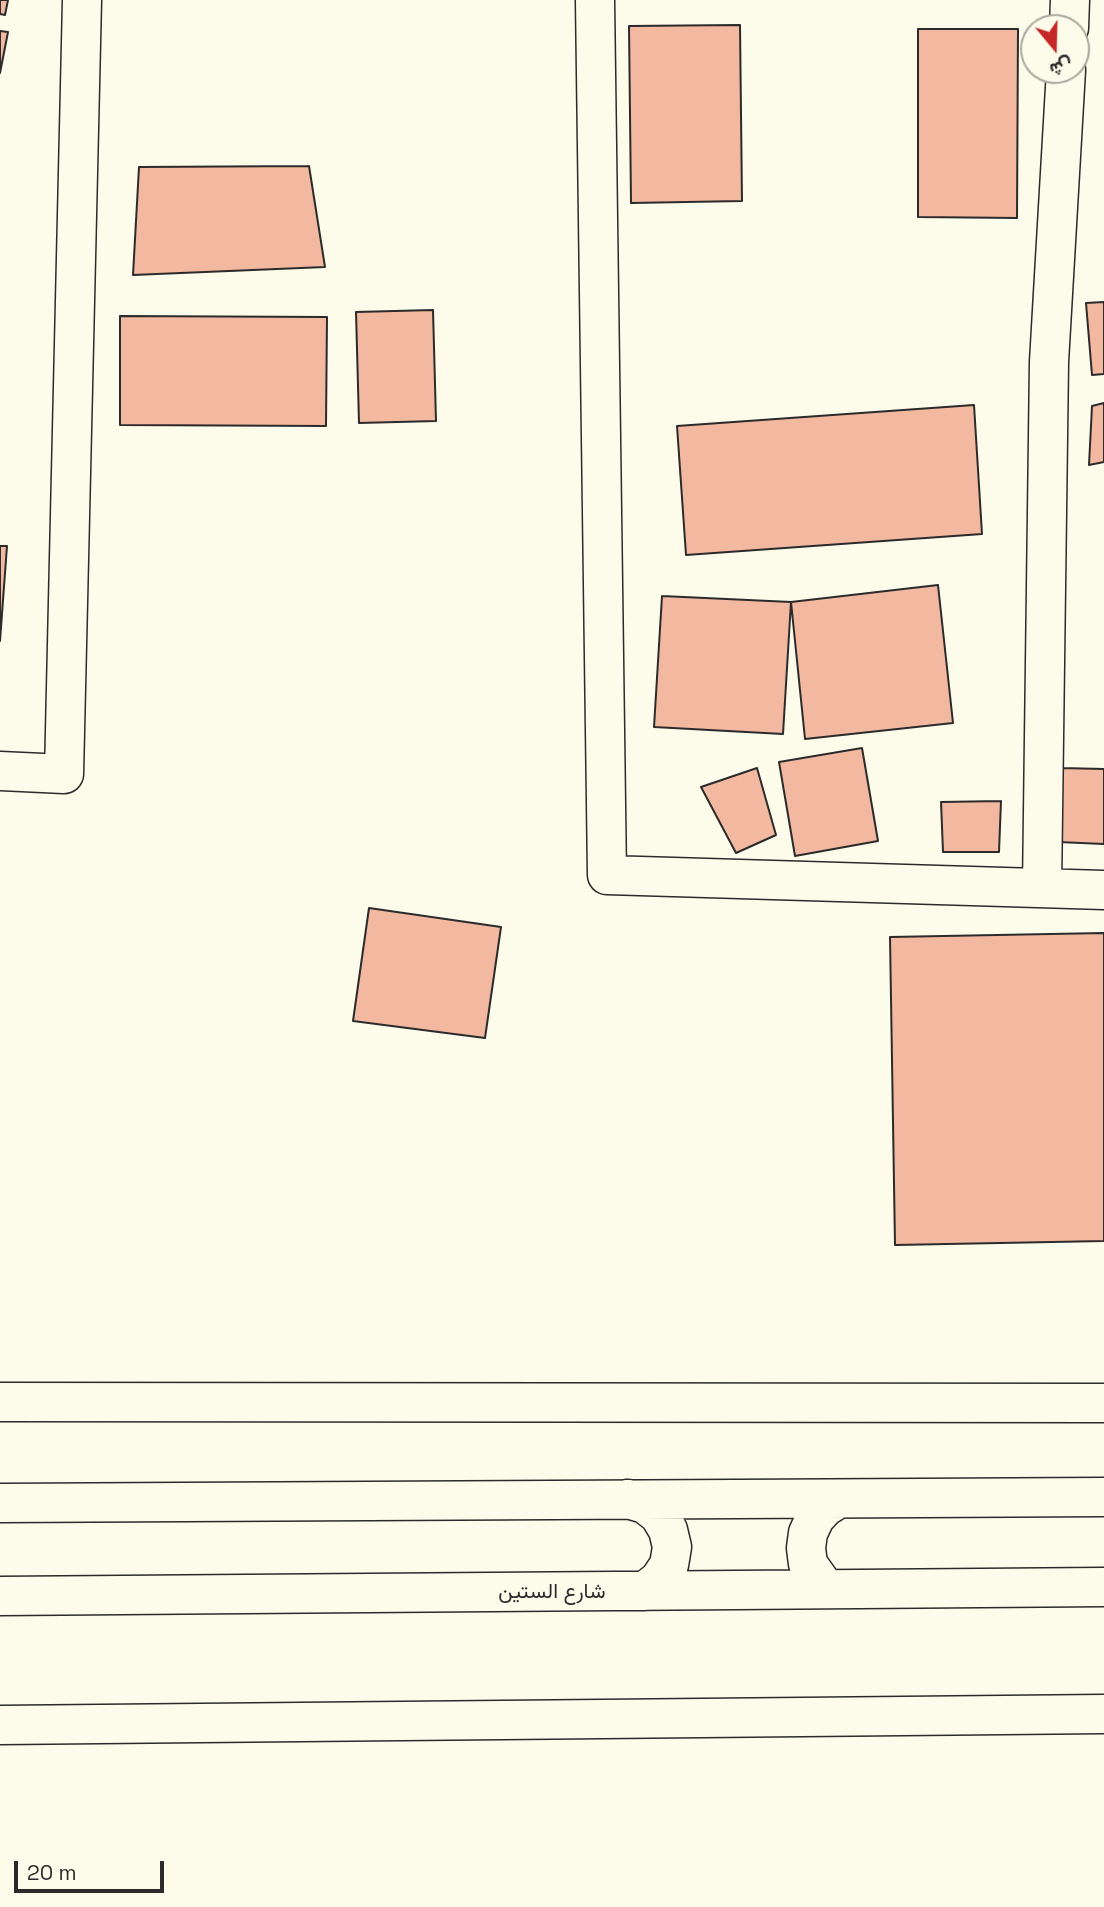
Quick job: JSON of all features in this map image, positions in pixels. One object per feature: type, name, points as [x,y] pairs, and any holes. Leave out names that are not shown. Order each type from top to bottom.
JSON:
[{"type":"main road","points":[[0,771],[64,774],[82,0]]},
{"type":"main road","points":[[595,0],[607,875],[1104,890]]},
{"type":"main road","points":[[1042,888],[1049,362],[1065,84]]},
{"type":"main road","points":[[0,1402],[1104,1404]]},
{"type":"main road","points":[[0,1503],[1104,1497]]},
{"type":"main road","points":[[628,1499],[645,1504],[659,1515],[668,1530],[672,1547],[669,1565],[659,1580],[645,1591]]},
{"type":"main road","points":[[825,1588],[808,1563],[808,1533],[815,1518],[825,1507],[838,1499]]},
{"type":"main road","name":"شارع الستين","points":[[0,1596],[1104,1587]]},
{"type":"main road","points":[[0,1725],[1104,1714]]},
{"type":"building","points":[[0,0],[8,0],[5,15],[0,14]]},
{"type":"building","points":[[740,25],[742,201],[631,203],[629,26]]},
{"type":"building","points":[[918,29],[1018,29],[1017,218],[918,217]]},
{"type":"building","points":[[0,31],[8,32],[0,73]]},
{"type":"building","points":[[309,166],[325,267],[133,275],[139,167]]},
{"type":"building","points":[[1104,302],[1104,374],[1092,375],[1086,303]]},
{"type":"building","points":[[433,310],[436,421],[359,423],[356,312]]},
{"type":"building","points":[[120,316],[327,317],[326,426],[120,425]]},
{"type":"building","points":[[1104,403],[1104,462],[1089,465],[1092,406]]},
{"type":"building","points":[[974,405],[982,534],[686,555],[677,426]]},
{"type":"building","points":[[0,546],[7,546],[0,641]]},
{"type":"building","points":[[938,585],[953,723],[805,739],[791,602]]},
{"type":"building","points":[[662,596],[791,602],[783,734],[654,727]]},
{"type":"building","points":[[862,748],[878,841],[795,856],[779,762]]},
{"type":"building","points":[[757,768],[776,835],[736,853],[701,787]]},
{"type":"building","points":[[1061,768],[1104,769],[1104,844],[1058,842]]},
{"type":"building","points":[[1001,801],[999,852],[943,852],[941,802]]},
{"type":"building","points":[[369,908],[501,927],[485,1038],[353,1021]]},
{"type":"building","points":[[1104,933],[1104,1241],[895,1245],[890,937]]}]
